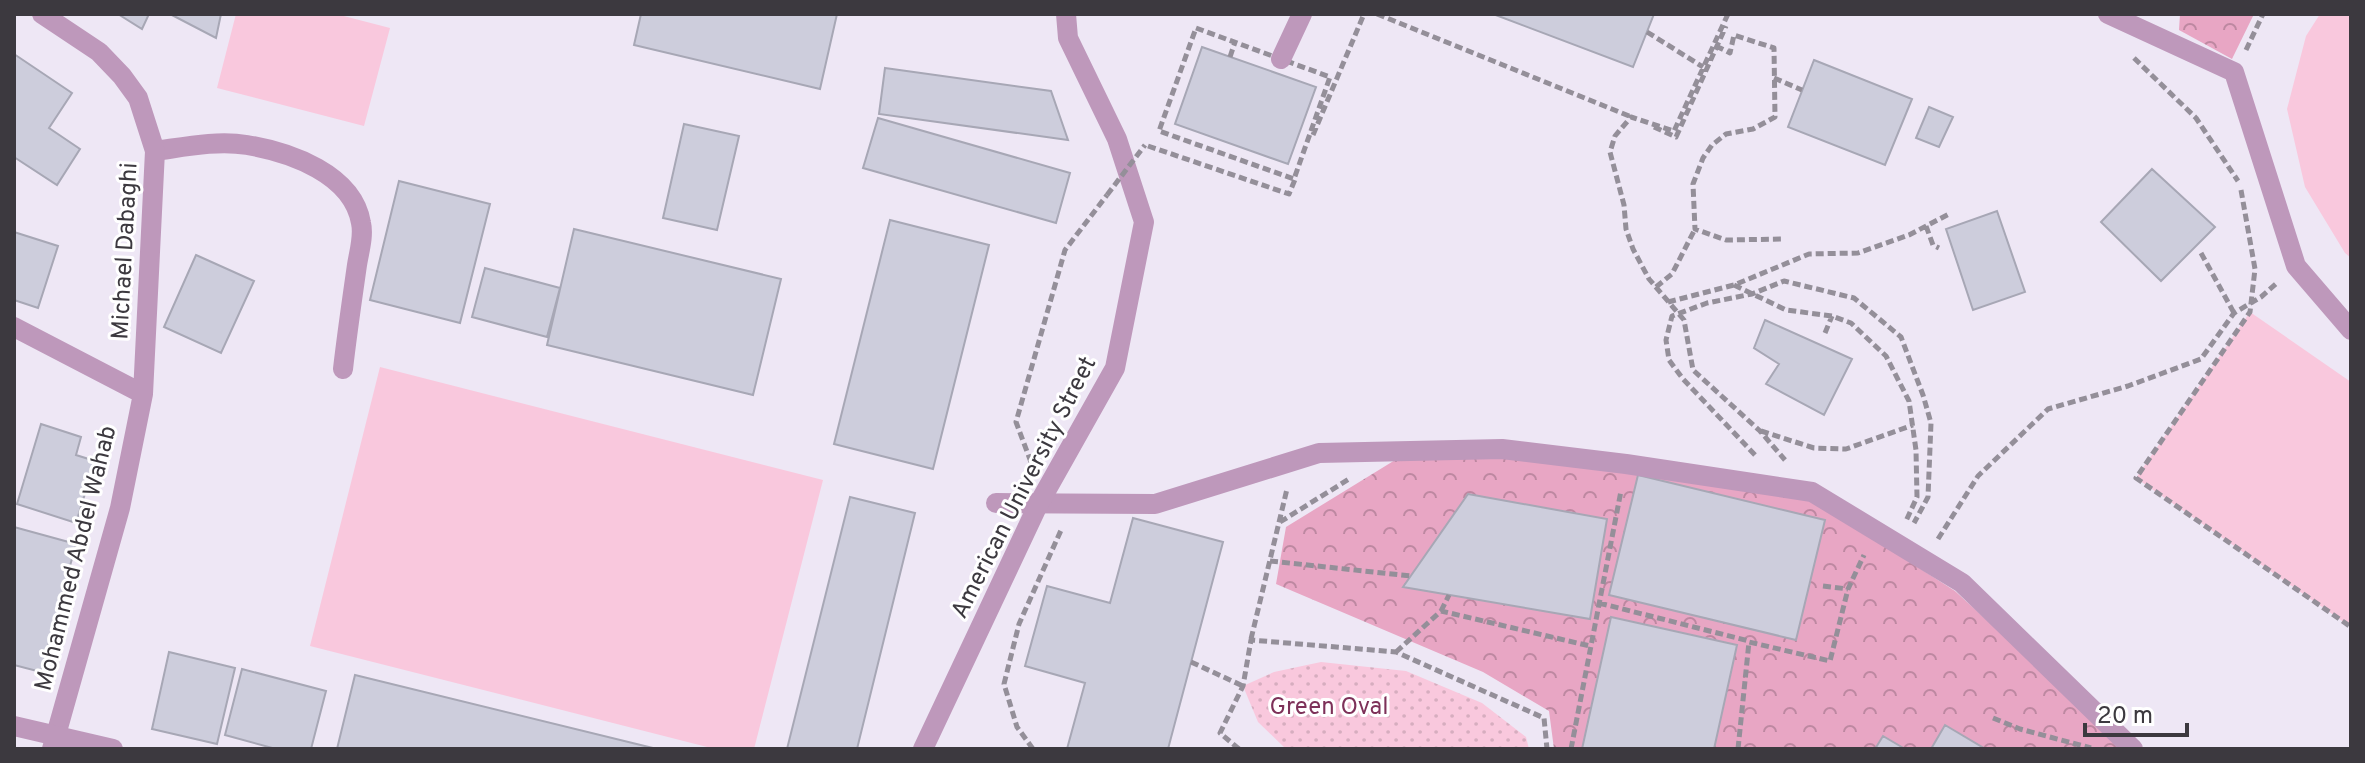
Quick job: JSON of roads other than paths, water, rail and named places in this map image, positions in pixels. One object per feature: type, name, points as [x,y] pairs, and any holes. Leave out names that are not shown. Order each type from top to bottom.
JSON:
[{"type":"street","name":"Michael Dabaghi","points":[[42,14],[99,52],[122,76],[138,98],[155,151],[143,394]]},
{"type":"street","name":"American University Street","points":[[923,749],[1038,505],[1115,368],[1144,222],[1117,139],[1068,38],[1066,14]]},
{"type":"street","points":[[1281,59],[1302,14]]},
{"type":"street","points":[[2108,14],[2234,72],[2296,266],[2351,330]]},
{"type":"street","points":[[155,151],[200,145],[245,144],[310,165],[339,183],[355,201],[362,226],[343,369]]},
{"type":"street","points":[[14,327],[143,394]]},
{"type":"street","name":"Mohammed Abdel Wahab","points":[[54,742],[120,508],[143,394]]},
{"type":"street","points":[[996,503],[1155,504],[1319,453],[1502,449],[1812,492],[1962,583],[2133,749]]},
{"type":"street","points":[[14,726],[54,742],[113,749]]},
{"type":"park label","name":"Green Oval","points":[[1329,706]]}]
